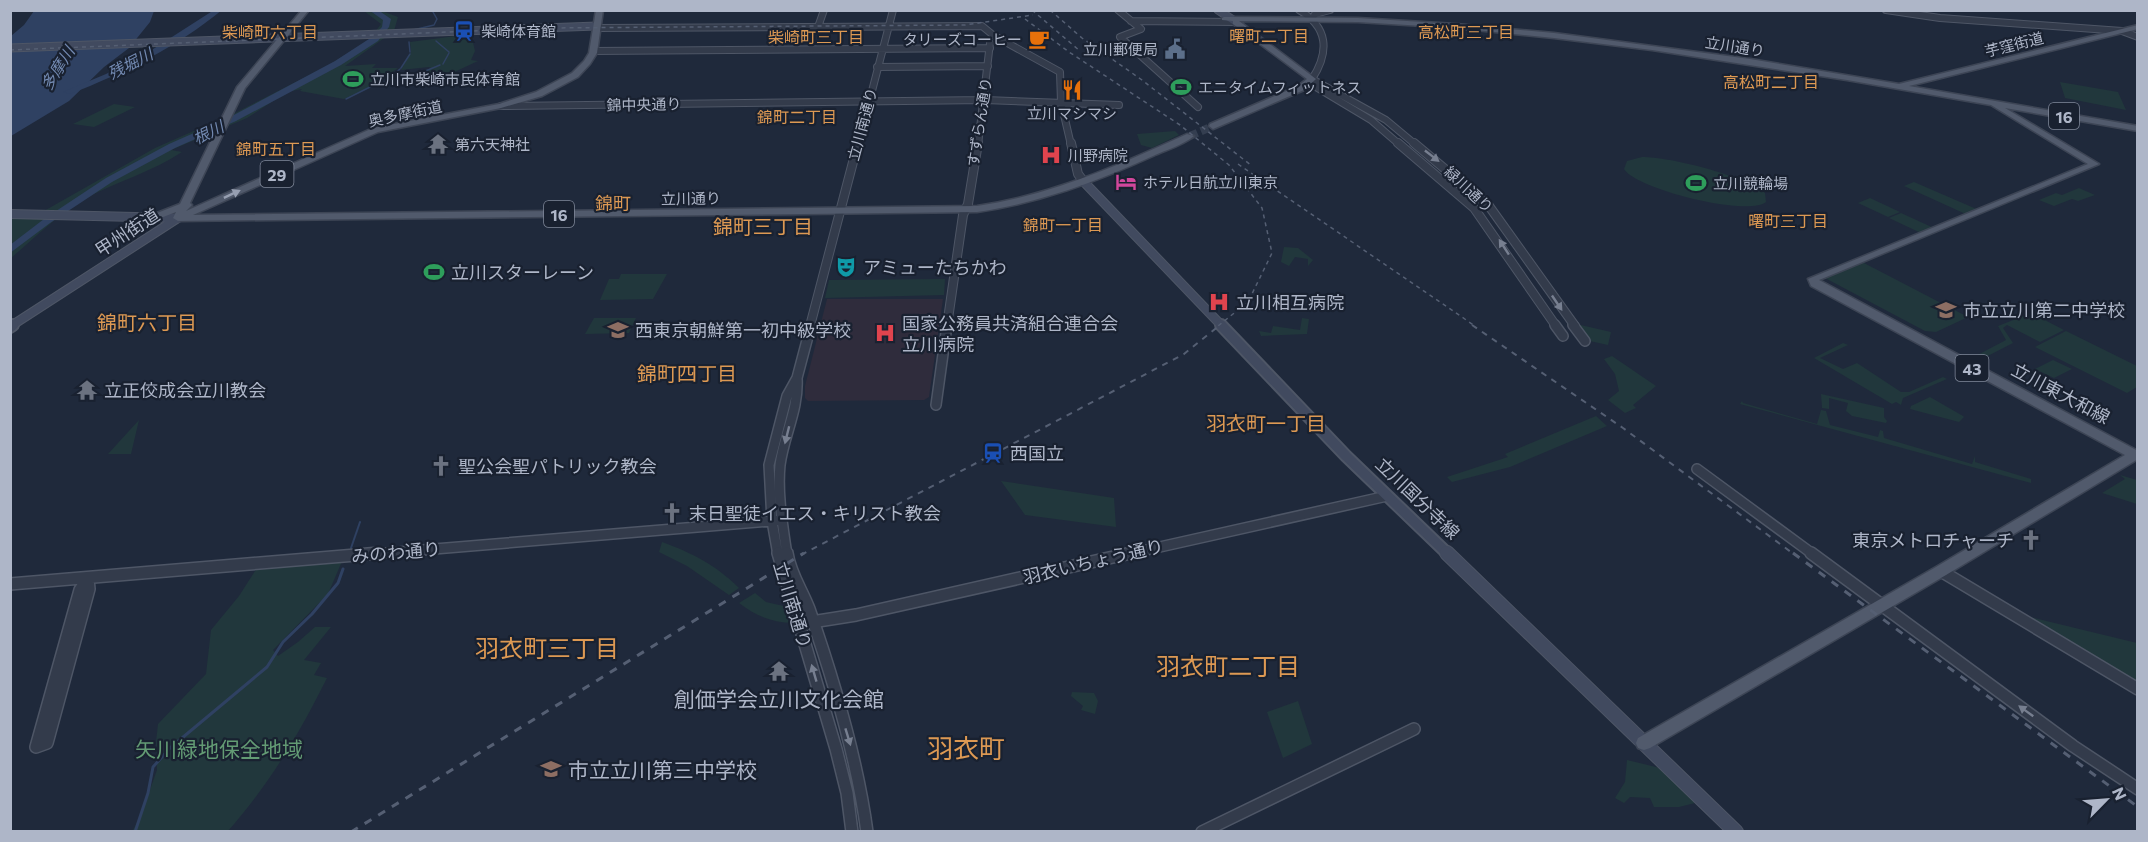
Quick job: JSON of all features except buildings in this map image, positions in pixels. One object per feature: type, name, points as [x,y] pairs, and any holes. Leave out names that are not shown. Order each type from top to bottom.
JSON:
[{"type":"main road","points":[[178,218],[250,74],[306,10]]},
{"type":"main road","name":"奥多摩街道","points":[[178,218],[376,130],[531,98],[572,76],[583,67],[593,51],[600,10]]},
{"type":"main road","points":[[1210,10],[1230,20]]},
{"type":"main road","points":[[1213,126],[1311,81],[1218,10]]},
{"type":"main road","name":"16","points":[[1230,20],[1318,20]]},
{"type":"main road","name":"立川通り","points":[[1318,20],[1358,20],[1521,33],[1677,52],[1898,87],[2138,129]]},
{"type":"main road","points":[[10,50],[597,27]]},
{"type":"main road","name":"芋窪街道","points":[[1898,87],[2138,27]]},
{"type":"main road","name":"立川東大和線","points":[[1991,103],[2095,164],[1813,279],[1815,284],[2136,454]]},
{"type":"main road","name":"立川通り","points":[[178,218],[966,210],[1034,200],[1084,182],[1190,136]]},
{"type":"main road","name":"立川国分寺線","points":[[1084,182],[1387,496],[1736,831]]},
{"type":"main road","points":[[154,234],[159,225],[154,217],[187,204],[207,205]]},
{"type":"main road","name":"甲州街道","points":[[10,214],[178,218]]},
{"type":"main road","name":"甲州街道","points":[[10,327],[178,218]]},
{"type":"main road","name":"立川東大和線","points":[[1644,743],[1941,571],[2136,454]]},
{"type":"street","points":[[818,25],[824,10]]},
{"type":"street","name":"立川南通り","points":[[852,831],[844,780],[779,559],[777,520],[780,466],[798,396],[797,378],[838,212],[893,10]]},
{"type":"street","points":[[1118,10],[1141,30],[1120,37],[1176,90],[1198,107]]},
{"type":"street","points":[[1292,10],[1318,20]]},
{"type":"street","points":[[1299,10],[1318,20]]},
{"type":"street","points":[[1311,81],[1321,61],[1321,35],[1315,14],[1330,10]]},
{"type":"street","points":[[1886,10],[1940,18],[2122,31],[2138,37]]},
{"type":"street","points":[[1129,19],[1230,20]]},
{"type":"street","points":[[597,27],[985,25],[995,36],[1059,71],[1061,102],[1078,174],[1084,182]]},
{"type":"street","name":"すずらん通り","points":[[936,405],[963,215],[966,210],[985,100],[990,39],[995,36]]},
{"type":"street","points":[[593,51],[990,48]]},
{"type":"street","points":[[877,67],[988,66]]},
{"type":"street","name":"緑川通り","points":[[1311,81],[1392,124],[1489,206],[1585,341]]},
{"type":"street","name":"緑川通り","points":[[1311,81],[1371,120],[1474,208],[1561,333],[1570,334],[1576,330]]},
{"type":"street","points":[[868,101],[985,100],[1119,105]]},
{"type":"street","name":"錦中央通り","points":[[501,106],[868,101]]},
{"type":"street","points":[[1697,469],[2073,746],[2138,789]]},
{"type":"street","name":"羽衣いちょう通り","points":[[799,624],[867,612],[1387,496]]},
{"type":"street","name":"立川南通り","points":[[777,520],[790,570],[812,621],[858,775],[867,831]]},
{"type":"street","name":"みのわ通り","points":[[10,584],[777,520]]},
{"type":"street","points":[[1941,571],[2138,689]]},
{"type":"street","points":[[88,578],[89,589],[47,743],[36,747],[80,590],[88,578]]},
{"type":"street","points":[[1202,831],[1218,828],[1288,790],[1414,729]]},
{"type":"shaded area","points":[[827,299],[943,299],[929,397],[924,400],[808,401],[805,398],[805,386]]},
{"type":"green space","points":[[364,11],[382,11],[398,17],[394,31],[345,66],[376,64],[372,68],[398,68],[378,83],[344,99],[300,91],[302,89],[287,92],[247,118],[171,150],[182,152],[159,165],[110,186],[76,204],[11,258],[11,217],[44,211],[155,148],[237,112],[329,65],[370,39],[381,24]]},
{"type":"green space","points":[[471,34],[475,51],[471,60],[478,61],[435,81],[383,84],[391,78],[428,76],[422,72],[431,68],[429,67],[401,70],[411,52],[410,42]]},
{"type":"green space","points":[[2060,82],[2118,92],[2126,110],[2065,98]]},
{"type":"green space","points":[[114,104],[135,107],[94,127],[73,124]]},
{"type":"green space","points":[[1175,131],[1179,135],[1152,148],[1141,145],[1137,134]]},
{"type":"green space","name":"立川競輪場","points":[[1642,157],[1670,160],[1724,174],[1755,186],[1765,193],[1766,202],[1755,206],[1716,203],[1692,199],[1649,185],[1633,177],[1624,169],[1627,161]]},
{"type":"green space","points":[[1914,182],[1981,211],[1970,216],[1904,186]]},
{"type":"green space","points":[[2079,188],[2095,195],[2078,201],[2072,199],[2054,206],[2039,200],[2056,193],[2062,195]]},
{"type":"green space","points":[[1870,198],[1900,212],[1888,217],[1858,203]]},
{"type":"green space","points":[[1901,213],[1936,229],[1923,234],[1889,218]]},
{"type":"green space","points":[[1284,247],[1298,248],[1313,260],[1308,266],[1308,259],[1295,257],[1289,266],[1281,262]]},
{"type":"green space","points":[[1861,263],[1968,317],[1936,332],[1925,331],[1825,278]]},
{"type":"green space","points":[[621,274],[667,274],[653,299],[600,300],[609,279],[619,279]]},
{"type":"green space","points":[[945,279],[944,295],[825,298],[829,280]]},
{"type":"green space","points":[[2031,313],[2064,330],[2040,342],[2007,325],[2003,328],[2013,343],[1974,363],[1966,361],[2006,340],[1998,326]]},
{"type":"green space","points":[[594,318],[636,318],[629,333],[585,334]]},
{"type":"green space","points":[[1302,318],[1309,319],[1307,334],[1261,336],[1259,331],[1271,333],[1273,326],[1300,330]]},
{"type":"green space","points":[[1572,323],[1611,332],[1608,345],[1585,340]]},
{"type":"green space","points":[[2066,331],[2137,366],[2137,387],[2127,393],[2035,347]]},
{"type":"green space","points":[[1843,343],[1848,345],[1820,358],[1843,369],[1857,363],[1901,392],[1909,392],[1943,377],[1947,379],[1903,398],[1901,405],[1896,402],[1892,404],[1814,358]]},
{"type":"green space","points":[[1612,356],[1656,386],[1633,405],[1636,408],[1625,413],[1608,400],[1619,391],[1615,374],[1604,359]]},
{"type":"green space","points":[[2053,360],[2072,369],[2054,378],[2035,369]]},
{"type":"green space","points":[[1821,394],[1884,408],[1884,417],[1887,421],[1886,423],[1852,416],[1846,411],[1848,403],[1829,398],[1829,409],[1822,408]]},
{"type":"green space","points":[[1930,397],[1964,417],[1959,422],[1910,409],[1911,406]]},
{"type":"green space","points":[[1742,401],[1817,424],[1821,410],[1826,411],[1830,425],[1878,437],[1880,430],[1883,431],[1884,438],[1972,464],[1975,456],[1975,462],[2031,479],[2031,483],[1740,404]]},
{"type":"green space","points":[[1596,416],[1607,426],[1510,467],[1452,482],[1447,477],[1508,457],[1505,454]]},
{"type":"green space","points":[[139,420],[131,454],[108,454]]},
{"type":"green space","points":[[2120,475],[2137,480],[2137,504],[2102,493],[2125,479]]},
{"type":"green space","points":[[1001,481],[1114,498],[1116,527],[1025,515]]},
{"type":"green space","points":[[662,542],[703,560],[739,588],[729,595],[687,566],[659,552]]},
{"type":"green space","name":"矢川緑地保全地域","points":[[343,559],[328,594],[273,650],[278,656],[315,627],[331,627],[304,660],[321,663],[314,675],[327,678],[294,739],[257,795],[228,831],[132,832],[141,815],[157,770],[158,724],[206,674],[211,630],[239,596],[257,568]]},
{"type":"green space","points":[[755,593],[766,602],[788,607],[793,623],[764,618],[739,603]]},
{"type":"green space","points":[[2030,617],[2137,643],[2137,682]]},
{"type":"green space","points":[[1072,692],[1094,693],[1098,701],[1095,714],[1081,710],[1083,706],[1071,696]]},
{"type":"green space","points":[[1298,701],[1312,744],[1283,758],[1267,712]]},
{"type":"green space","points":[[1627,760],[1660,768],[1699,802],[1679,807],[1654,807],[1650,798],[1630,797],[1624,803],[1615,798],[1625,782]]},
{"type":"water","name":"多摩川","points":[[34,11],[154,11],[150,22],[129,48],[104,67],[69,101],[11,136],[11,36],[24,25]]},
{"type":"waterway","name":"残堀川","points":[[67,92],[109,76],[150,55],[219,10]]},
{"type":"waterway","name":"根川","points":[[10,250],[47,221],[109,180],[172,146],[233,119],[338,63],[375,39],[385,27],[387,19],[372,10]]},
{"type":"waterway","points":[[413,30],[434,25],[437,19],[433,12]]},
{"type":"waterway","points":[[436,41],[449,52]]},
{"type":"waterway","points":[[409,42],[410,52]]},
{"type":"waterway","points":[[443,64],[449,53]]},
{"type":"waterway","points":[[401,68],[410,54]]},
{"type":"waterway","points":[[432,76],[423,72],[440,65]]},
{"type":"waterway","points":[[385,82],[400,69]]},
{"type":"waterway","points":[[434,76],[437,77],[434,78]]},
{"type":"waterway","points":[[380,84],[419,83],[431,79]]},
{"type":"waterway","points":[[346,99],[376,84]]},
{"type":"waterway","points":[[351,548],[360,522]]},
{"type":"waterway","points":[[135,832],[148,793],[153,767],[170,748],[267,667],[283,642],[312,614],[338,583],[343,569]]},
{"type":"tunnel","points":[[1190,136],[1213,126]]},
{"type":"railway","points":[[1032,10],[1080,51]]},
{"type":"railway","points":[[1050,10],[1082,38],[1142,80],[1252,166]]},
{"type":"railway","points":[[10,50],[546,28],[965,25],[1033,15]]},
{"type":"railway","points":[[1025,19],[1069,52],[1180,125],[1229,165],[1262,208],[1272,253],[1248,302],[1218,326]]},
{"type":"railway","points":[[1238,164],[1475,326]]},
{"type":"railway","points":[[801,555],[1184,354],[1220,325]]},
{"type":"railway","points":[[1472,325],[1623,428],[1795,555]]},
{"type":"railway","points":[[351,832],[804,553]]},
{"type":"railway","points":[[1793,553],[2138,807]]},
{"type":"place","name":"柴崎体育館","points":[[464,31]]},
{"type":"place","name":"タリーズコーヒー","points":[[1039,39]]},
{"type":"place","name":"立川郵便局","points":[[1175,49]]},
{"type":"place","name":"立川市柴崎市民体育館","points":[[353,79]]},
{"type":"place","name":"エニタイムフィットネス","points":[[1181,87]]},
{"type":"place","name":"立川マシマシ","points":[[1072,90]]},
{"type":"place","name":"第六天神社","points":[[438,144]]},
{"type":"place","name":"川野病院","points":[[1051,155]]},
{"type":"place","name":"ホテル日航立川東京","points":[[1126,182]]},
{"type":"place","name":"立川競輪場","points":[[1696,183]]},
{"type":"place","name":"アミューたちかわ","points":[[846,267]]},
{"type":"place","name":"立川スターレーン","points":[[434,272]]},
{"type":"place","name":"立川相互病院","points":[[1219,302]]},
{"type":"place","name":"市立立川第二中学校","points":[[1946,310]]},
{"type":"place","name":"西東京朝鮮第一初中級学校","points":[[618,330]]},
{"type":"place","name":"国家公務員共済組合連合会 立川病院","points":[[885,333]]},
{"type":"place","name":"立正佼成会立川教会","points":[[87,390]]},
{"type":"place","name":"西国立","points":[[993,453]]},
{"type":"place","name":"聖公会聖パトリック教会","points":[[441,466]]},
{"type":"place","name":"末日聖徒イエス・キリスト教会","points":[[672,513]]},
{"type":"place","name":"東京メトロチャーチ","points":[[2031,540]]},
{"type":"place","name":"創価学会立川文化会館","points":[[779,671]]},
{"type":"place","name":"市立立川第三中学校","points":[[551,769]]},
{"type":"district","name":"柴崎町六丁目","points":[[270,31]]},
{"type":"district","name":"高松町三丁目","points":[[1466,31]]},
{"type":"district","name":"曙町二丁目","points":[[1269,35]]},
{"type":"district","name":"柴崎町三丁目","points":[[816,36]]},
{"type":"district","name":"高松町二丁目","points":[[1771,81]]},
{"type":"district","name":"錦町二丁目","points":[[797,116]]},
{"type":"district","name":"錦町五丁目","points":[[276,148]]},
{"type":"district","name":"錦町","points":[[613,203]]},
{"type":"district","name":"曙町三丁目","points":[[1788,220]]},
{"type":"district","name":"錦町一丁目","points":[[1063,224]]},
{"type":"district","name":"錦町三丁目","points":[[763,226]]},
{"type":"district","name":"錦町六丁目","points":[[147,322]]},
{"type":"district","name":"錦町四丁目","points":[[687,373]]},
{"type":"district","name":"羽衣町一丁目","points":[[1266,423]]},
{"type":"district","name":"羽衣町三丁目","points":[[547,647]]},
{"type":"district","name":"羽衣町二丁目","points":[[1228,665]]},
{"type":"district","name":"羽衣町","points":[[966,747]]}]
